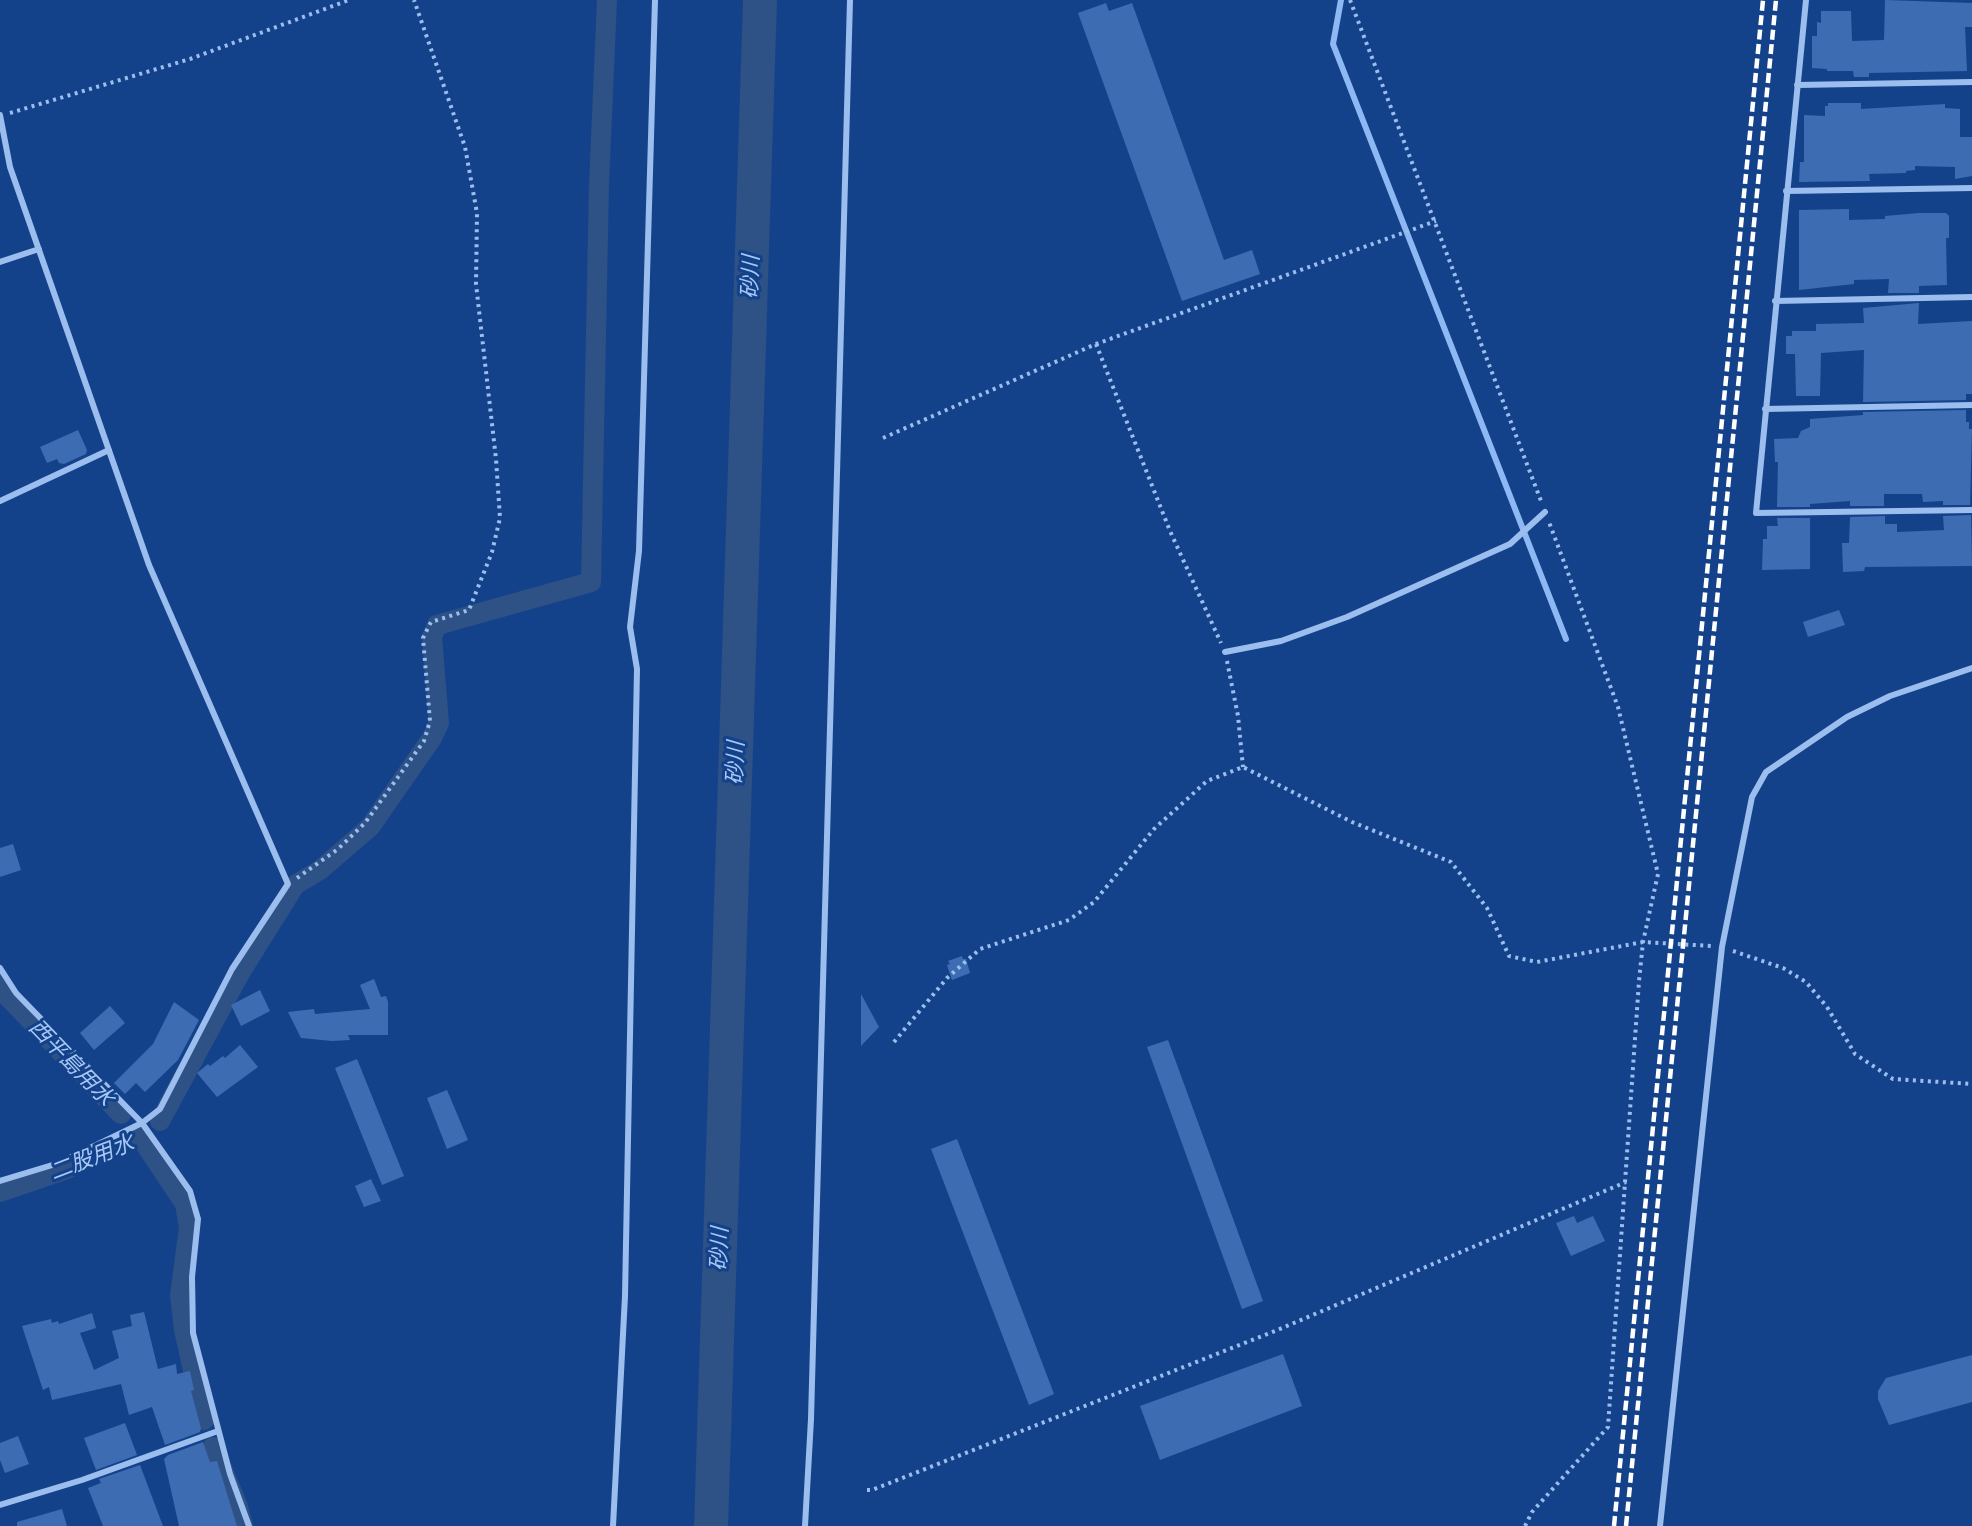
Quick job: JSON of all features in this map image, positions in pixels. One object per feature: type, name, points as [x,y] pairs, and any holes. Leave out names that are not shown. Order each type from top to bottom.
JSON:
[{"type":"street","points":[[613,1526],[625,1296],[637,681],[630,627],[639,551],[655,0]]},
{"type":"street","points":[[805,1526],[812,1383],[850,0]]},
{"type":"street","points":[[1806,0],[1756,513],[1972,510]]},
{"type":"street","points":[[1797,86],[1972,82]]},
{"type":"street","points":[[0,115],[10,167],[149,566],[288,884],[232,969],[160,1109],[142,1123],[59,1163],[0,1181]]},
{"type":"street","points":[[1786,191],[1972,188]]},
{"type":"street","points":[[0,262],[39,249]]},
{"type":"street","points":[[1775,301],[1972,297]]},
{"type":"street","points":[[1765,410],[1972,405]]},
{"type":"street","points":[[0,501],[109,450]]},
{"type":"street","points":[[1225,652],[1281,641],[1347,616],[1510,544],[1545,512]]},
{"type":"street","points":[[1660,1526],[1722,947],[1752,797],[1766,772],[1847,717],[1890,696],[1972,668]]},
{"type":"street","points":[[0,968],[16,993],[142,1123],[190,1191],[198,1219],[192,1277],[193,1333],[230,1474],[249,1526]]},
{"type":"street","points":[[0,1505],[82,1480],[218,1431]]},
{"type":"path","points":[[0,115],[190,58],[349,0]]},
{"type":"path","points":[[288,884],[338,849],[365,823],[424,741],[430,721],[423,638],[430,622],[469,610],[492,552],[500,518],[496,459],[476,284],[477,213],[465,147],[414,0]]},
{"type":"path","points":[[1350,0],[1436,220],[1618,708],[1658,874],[1643,942],[1608,1427],[1532,1512],[1525,1526]]},
{"type":"path","points":[[883,438],[1096,344],[1436,220]]},
{"type":"path","points":[[1096,344],[1170,531],[1225,652],[1238,716],[1243,767]]},
{"type":"path","points":[[894,1042],[947,978],[980,949],[1069,920],[1094,902],[1154,829],[1207,781],[1243,767],[1352,822],[1451,862],[1487,908],[1509,956],[1537,962],[1643,942],[1722,947],[1783,968],[1806,982],[1827,1007],[1855,1054],[1893,1079],[1972,1084]]},
{"type":"path","points":[[867,1490],[872,1490],[1275,1331],[1626,1182]]},
{"type":"building","points":[[1885,0],[1972,3],[1972,27],[1965,27],[1967,71],[1869,73],[1869,77],[1854,77],[1853,71],[1827,71],[1827,69],[1812,68],[1812,36],[1817,36],[1817,22],[1821,23],[1821,11],[1851,11],[1852,41],[1884,40]]},
{"type":"building","points":[[1106,3],[1109,11],[1132,3],[1224,260],[1252,250],[1260,274],[1182,301],[1078,13]]},
{"type":"building","points":[[1828,103],[1861,103],[1861,109],[1945,104],[1945,108],[1960,109],[1960,137],[1972,137],[1972,176],[1955,179],[1955,167],[1915,166],[1915,170],[1906,171],[1906,173],[1869,174],[1870,181],[1799,182],[1800,162],[1804,162],[1804,115],[1825,116],[1825,106],[1828,106]]},
{"type":"building","points":[[1849,209],[1849,220],[1885,219],[1885,216],[1919,213],[1946,213],[1949,216],[1949,238],[1946,238],[1947,285],[1919,286],[1919,293],[1888,293],[1889,279],[1854,280],[1854,284],[1799,290],[1799,210]]},
{"type":"building","points":[[1919,303],[1918,324],[1972,321],[1972,394],[1966,394],[1966,400],[1863,402],[1864,350],[1821,353],[1820,396],[1796,396],[1795,354],[1786,354],[1786,336],[1792,336],[1792,331],[1816,331],[1816,324],[1864,323],[1863,308]]},
{"type":"building","points":[[1966,410],[1966,422],[1969,422],[1969,429],[1972,429],[1970,505],[1943,505],[1943,501],[1923,502],[1922,494],[1884,494],[1884,506],[1850,506],[1850,501],[1810,504],[1810,507],[1777,507],[1778,462],[1775,462],[1774,439],[1798,438],[1801,431],[1810,427],[1810,419],[1863,415],[1863,412]]},
{"type":"building","points":[[78,430],[87,450],[86,454],[64,464],[59,463],[57,459],[47,463],[40,447]]},
{"type":"building","points":[[1971,515],[1972,566],[1865,567],[1864,571],[1843,572],[1842,543],[1849,543],[1850,517],[1885,516],[1885,524],[1897,524],[1897,532],[1944,530],[1943,516]]},
{"type":"building","points":[[1777,518],[1810,518],[1810,569],[1762,570],[1763,539],[1767,539],[1767,526],[1778,526]]},
{"type":"building","points":[[1839,610],[1845,625],[1808,637],[1803,622]]},
{"type":"building","points":[[13,844],[21,870],[0,877],[0,848]]},
{"type":"building","points":[[962,956],[966,959],[970,973],[952,980],[947,965],[950,964],[948,961]]},
{"type":"building","points":[[374,979],[381,997],[386,996],[388,1002],[388,1035],[348,1035],[350,1040],[332,1041],[301,1038],[288,1012],[314,1009],[315,1014],[370,1009],[360,985]]},
{"type":"building","points":[[260,990],[270,1011],[241,1026],[231,1005]]},
{"type":"building","points":[[861,994],[879,1027],[861,1046]]},
{"type":"building","points":[[174,1002],[199,1020],[178,1060],[145,1092],[136,1083],[125,1094],[114,1083],[153,1044]]},
{"type":"building","points":[[110,1006],[125,1023],[94,1050],[80,1033]]},
{"type":"building","points":[[1168,1040],[1263,1301],[1242,1309],[1147,1047]]},
{"type":"building","points":[[240,1045],[258,1067],[217,1097],[197,1073],[208,1064],[210,1066],[223,1056],[225,1058]]},
{"type":"building","points":[[357,1059],[404,1176],[382,1185],[335,1068]]},
{"type":"building","points":[[447,1090],[468,1140],[447,1149],[427,1098]]},
{"type":"building","points":[[957,1139],[1054,1394],[1029,1405],[931,1149]]},
{"type":"building","points":[[371,1179],[381,1201],[364,1207],[355,1186]]},
{"type":"building","points":[[1574,1216],[1577,1223],[1593,1216],[1605,1241],[1571,1256],[1556,1223]]},
{"type":"building","points":[[144,1312],[158,1369],[176,1364],[177,1374],[190,1371],[194,1390],[191,1391],[201,1428],[200,1432],[165,1445],[152,1407],[129,1415],[121,1384],[52,1400],[49,1387],[43,1390],[22,1326],[51,1319],[52,1323],[58,1321],[59,1324],[92,1313],[96,1328],[80,1333],[94,1370],[119,1358],[112,1331],[132,1326],[130,1315]]},
{"type":"building","points":[[1283,1354],[1302,1406],[1160,1460],[1140,1406]]},
{"type":"building","points":[[1972,1355],[1972,1402],[1889,1425],[1878,1399],[1878,1391],[1886,1378]]},
{"type":"building","points":[[125,1423],[137,1455],[96,1470],[84,1438]]},
{"type":"building","points":[[18,1436],[29,1464],[5,1473],[0,1460],[0,1443]]},
{"type":"building","points":[[203,1442],[210,1462],[217,1461],[237,1526],[179,1526],[164,1459],[168,1455]]},
{"type":"building","points":[[140,1465],[163,1526],[103,1526],[88,1488],[101,1483],[99,1479]]},
{"type":"building","points":[[62,1509],[67,1526],[17,1526],[17,1522]]},
{"type":"waterway","points":[[160,1121],[240,973],[295,885],[320,870],[370,827],[432,738],[439,723],[432,637],[437,625],[591,582],[599,184],[607,0]]},
{"type":"waterway","name":"砂川","points":[[711,1526],[760,0]]},
{"type":"waterway","points":[[1341,0],[1333,44],[1566,639]]},
{"type":"waterway","name":"西平島用水","points":[[0,983],[8,997],[121,1114]]},
{"type":"waterway","name":"二股用水","points":[[0,1192],[67,1169],[139,1135],[185,1204],[189,1227],[180,1295],[184,1330],[204,1420]]},
{"type":"waterway","name":"二股用水","points":[[213,1447],[237,1504],[243,1526]]},
{"type":"railway","points":[[1614,1526],[1763,0]]},
{"type":"railway","points":[[1626,1526],[1776,0]]}]
